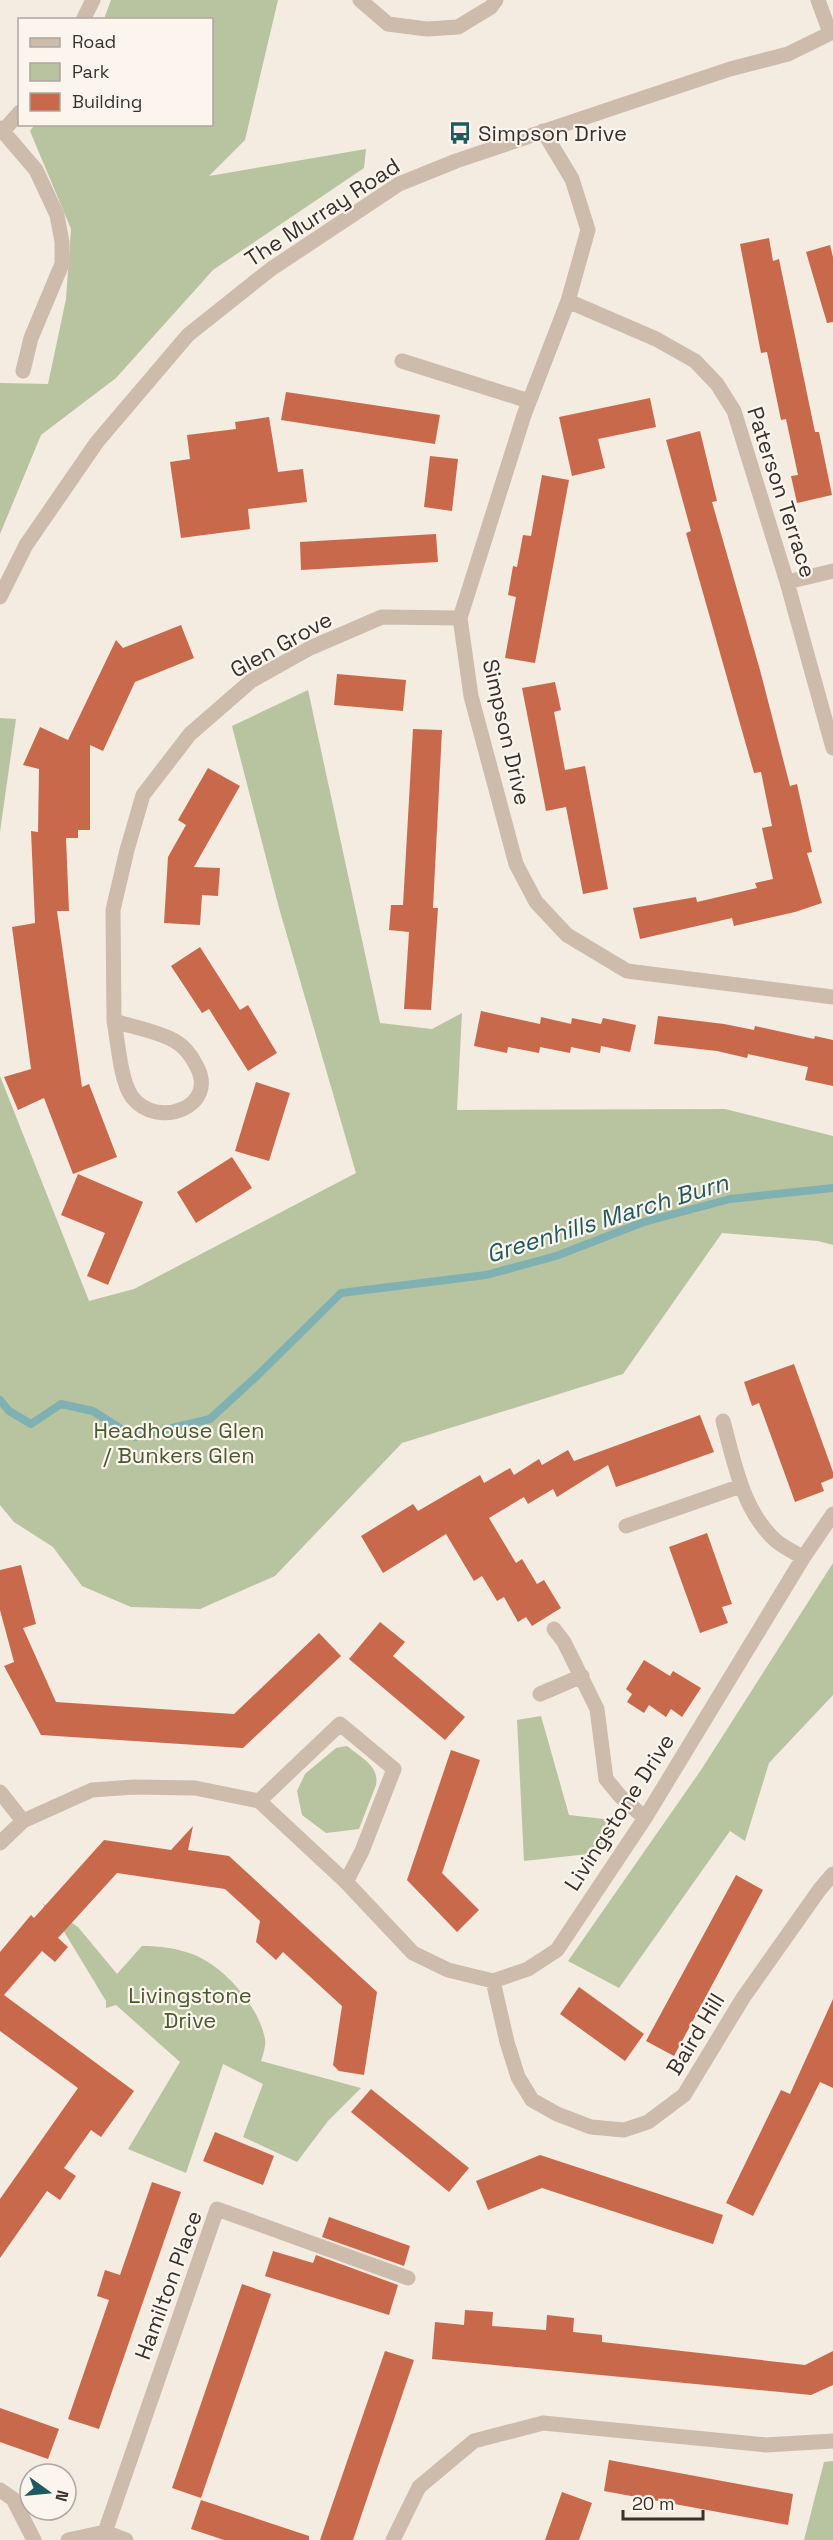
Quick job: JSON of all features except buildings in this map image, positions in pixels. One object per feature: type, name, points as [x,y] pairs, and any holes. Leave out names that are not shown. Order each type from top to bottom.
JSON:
[{"type":"street","points":[[84,18],[93,0]]},
{"type":"street","points":[[360,0],[388,24],[427,29],[459,27],[491,7],[496,0]]},
{"type":"street","points":[[818,0],[831,33]]},
{"type":"street","name":"The Murray Road","points":[[0,597],[26,545],[97,442],[188,335],[270,269],[399,184],[543,131],[730,69],[788,54],[831,33]]},
{"type":"street","points":[[18,114],[2,129],[36,170],[57,215],[62,242],[62,264],[31,338],[23,371]]},
{"type":"street","name":"Simpson Drive","points":[[543,131],[572,179],[588,230],[568,301],[530,401],[460,618],[471,696],[516,864],[536,902],[567,935],[627,971],[833,997]]},
{"type":"street","name":"Paterson Terrace","points":[[568,301],[656,339],[695,361],[717,384],[734,411],[787,582],[833,748]]},
{"type":"street","points":[[402,361],[530,401]]},
{"type":"street","points":[[787,582],[833,571]]},
{"type":"street","name":"Glen Grove","points":[[114,1021],[174,1040],[190,1053],[200,1071],[201,1084],[200,1094],[192,1104],[180,1111],[153,1112],[141,1106],[132,1097],[126,1085],[114,1021],[113,910],[143,795],[190,734],[251,681],[310,648],[382,617],[460,618]]},
{"type":"street","points":[[723,1421],[741,1486],[755,1514],[773,1539],[803,1558]]},
{"type":"street","points":[[626,1526],[741,1486]]},
{"type":"street","name":"Livingstone Drive","points":[[493,1981],[528,1969],[557,1950],[645,1818],[803,1558],[833,1514]]},
{"type":"street","points":[[554,1629],[564,1642],[597,1709],[606,1779],[620,1796],[645,1818]]},
{"type":"street","points":[[540,1694],[582,1676]]},
{"type":"street","points":[[259,1800],[340,1724],[394,1769],[362,1851],[346,1882]]},
{"type":"street","points":[[0,1843],[23,1821],[92,1790],[134,1787],[195,1788],[259,1800],[346,1882],[413,1953],[448,1970],[493,1981]]},
{"type":"street","points":[[0,1792],[23,1821]]},
{"type":"street","name":"Baird Hill","points":[[493,1981],[507,2042],[518,2077],[532,2100],[557,2114],[591,2127],[624,2130],[648,2122],[684,2095],[743,1998],[833,1874]]},
{"type":"street","name":"Hamilton Place","points":[[105,2532],[217,2209],[408,2278]]},
{"type":"street","points":[[393,2540],[418,2487],[474,2440],[543,2422],[766,2445],[833,2440]]},
{"type":"street","points":[[0,2490],[13,2499],[34,2540]]},
{"type":"street","points":[[68,2540],[105,2532],[126,2540]]},
{"type":"green space","points":[[111,0],[278,0],[245,140],[209,176],[366,149],[364,168],[213,270],[116,378],[41,435],[0,534],[0,383],[48,384],[66,299],[71,229],[30,131],[34,126],[213,126],[213,18],[104,18]]},
{"type":"green space","name":"Headhouse Glen / Bunkers Glen","points":[[308,690],[380,1023],[432,1029],[462,1013],[457,1110],[725,1109],[833,1136],[833,1245],[818,1241],[722,1233],[623,1374],[402,1443],[275,1576],[200,1609],[131,1607],[82,1586],[53,1547],[14,1522],[0,1505],[0,1076],[89,1301],[134,1289],[356,1173],[279,908],[232,726]]},
{"type":"green space","points":[[0,718],[16,719],[0,832]]},
{"type":"green space","points":[[833,1563],[833,1695],[769,1763],[745,1841],[730,1831],[619,1988],[568,1961],[701,1770]]},
{"type":"green space","points":[[541,1716],[569,1815],[613,1820],[598,1853],[524,1861],[517,1720]]},
{"type":"green space","points":[[347,1746],[372,1767],[375,1772],[376,1785],[359,1829],[326,1833],[302,1815],[297,1791],[305,1774],[336,1748]]},
{"type":"green space","name":"Livingstone Drive","points":[[42,1903],[78,1927],[117,1974],[142,1946],[174,1949],[204,1959],[238,1988],[255,2013],[265,2039],[261,2061],[361,2088],[328,2121],[297,2162],[243,2137],[263,2084],[223,2064],[186,2173],[128,2149],[180,2062],[116,2005],[106,2008],[106,2001],[60,1925]]},
{"type":"green space","points":[[833,2461],[833,2540],[804,2540],[824,2462]]},
{"type":"waterway","name":"Greenhills March Burn","points":[[0,1400],[9,1411],[31,1424],[61,1404],[93,1411],[134,1437],[210,1419],[341,1293],[486,1275],[556,1256],[644,1222],[730,1199],[833,1188]]},
{"type":"place","name":"Simpson Drive","points":[[460,133]]}]
